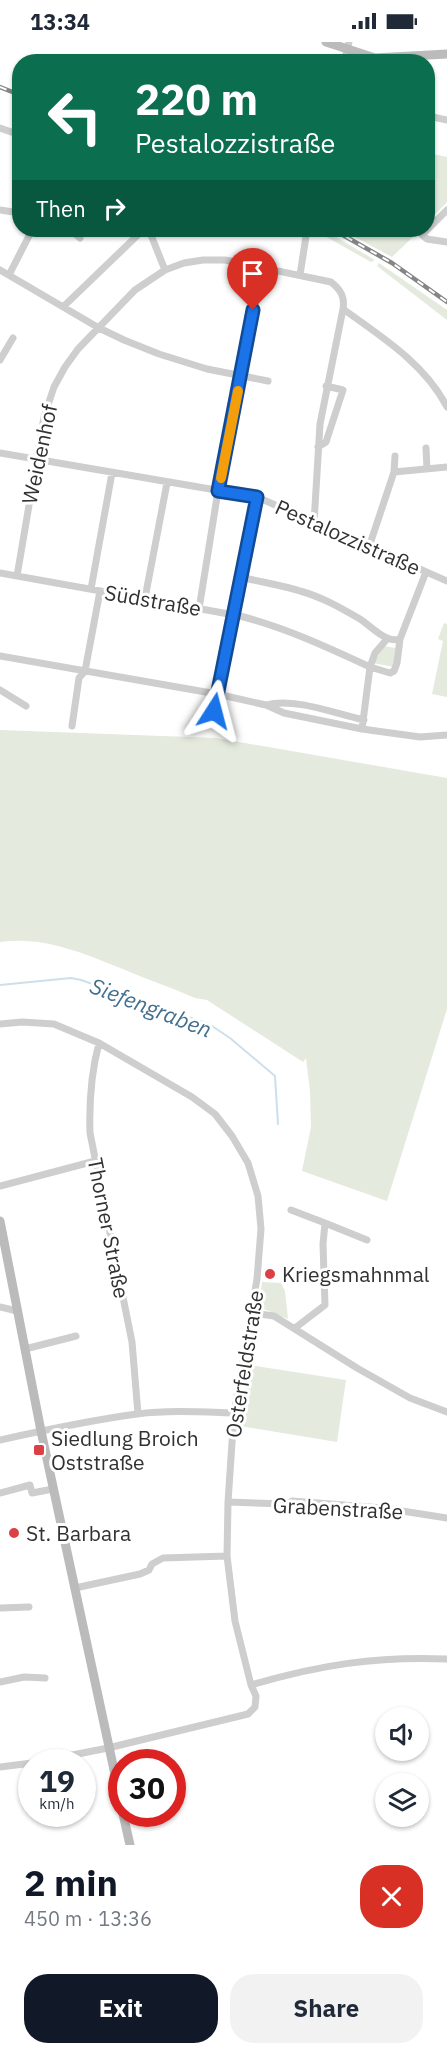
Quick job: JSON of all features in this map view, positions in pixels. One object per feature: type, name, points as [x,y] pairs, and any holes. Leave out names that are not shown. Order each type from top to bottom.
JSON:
[{"type":"street","points":[[326,42],[348,46],[362,54]]},
{"type":"street","points":[[9,275],[28,237]]},
{"type":"street","points":[[64,306],[135,237]]},
{"type":"street","points":[[151,237],[165,270]]},
{"type":"street","points":[[300,275],[307,237]]},
{"type":"street","points":[[426,237],[427,239],[447,242]]},
{"type":"street","name":"Weidenhof","points":[[16,576],[36,460],[47,406],[54,387],[71,358],[135,290],[165,270],[184,263],[225,260],[331,282],[340,289],[344,299],[343,309]]},
{"type":"street","points":[[199,609],[218,491],[263,267]]},
{"type":"street","points":[[0,270],[99,328],[159,354],[207,369],[268,381]]},
{"type":"street","points":[[314,523],[318,447],[326,386],[343,309],[400,350],[442,397],[447,407]]},
{"type":"street","points":[[0,360],[13,338]]},
{"type":"street","points":[[318,447],[326,442],[343,390],[326,386]]},
{"type":"street","points":[[426,448],[427,469]]},
{"type":"street","name":"Pestalozzistraße","points":[[0,453],[257,497],[447,581]]},
{"type":"street","points":[[369,547],[394,472],[395,456]]},
{"type":"street","points":[[394,472],[447,467]]},
{"type":"street","points":[[91,589],[112,473]]},
{"type":"street","points":[[145,598],[167,483]]},
{"type":"street","points":[[214,711],[257,497]]},
{"type":"street","points":[[370,667],[390,673],[394,670],[400,639],[426,572]]},
{"type":"street","name":"Südstraße","points":[[0,573],[145,598],[269,624],[318,642],[370,667]]},
{"type":"street","points":[[241,576],[315,596],[371,626],[387,639],[394,641],[400,639]]},
{"type":"street","points":[[72,726],[79,678],[85,671],[100,591]]},
{"type":"street","points":[[362,729],[370,667],[375,653],[387,639]]},
{"type":"street","points":[[0,656],[217,694],[362,729],[420,737],[447,735]]},
{"type":"street","points":[[0,690],[27,706]]},
{"type":"street","points":[[266,705],[277,702],[297,704],[364,720]]},
{"type":"street","name":"Osterfeldstraße","points":[[0,1024],[22,1022],[54,1024],[99,1043],[192,1097],[215,1114],[232,1136],[248,1163],[258,1196],[261,1229],[257,1279],[234,1413],[227,1556],[235,1621],[256,1696],[255,1707],[248,1714],[108,1748]]},
{"type":"street","name":"Thorner Straße","points":[[99,1043],[93,1065],[89,1111],[90,1133],[132,1342],[138,1414]]},
{"type":"street","points":[[0,1186],[96,1161]]},
{"type":"street","points":[[291,1210],[367,1240]]},
{"type":"street","points":[[0,1221],[41,1431],[108,1748],[96,1750]]},
{"type":"street","points":[[295,1328],[325,1305],[323,1244],[325,1222]]},
{"type":"street","points":[[0,1307],[17,1311]]},
{"type":"street","points":[[252,1312],[274,1316],[410,1398],[447,1412]]},
{"type":"street","points":[[25,1349],[76,1336]]},
{"type":"street","points":[[0,1440],[138,1414],[234,1413]]},
{"type":"street","points":[[0,1493],[30,1485],[32,1493],[53,1489]]},
{"type":"street","name":"Grabenstraße","points":[[228,1502],[287,1504],[292,1501],[384,1508],[447,1518]]},
{"type":"street","points":[[75,1588],[140,1574],[149,1570],[152,1564],[163,1558],[227,1556]]},
{"type":"street","points":[[0,1608],[29,1607]]},
{"type":"street","points":[[251,1684],[291,1673],[361,1660],[447,1659]]},
{"type":"street","points":[[0,1682],[24,1677],[45,1678]]},
{"type":"street","points":[[0,1767],[18,1765]]},
{"type":"street","points":[[126,1827],[130,1845]]},
{"type":"shaded area","points":[[435,154],[447,157],[447,202],[435,215]]},
{"type":"shaded area","points":[[326,237],[336,237],[375,260],[371,262]]},
{"type":"shaded area","points":[[355,237],[413,237],[392,257]]},
{"type":"shaded area","points":[[379,263],[447,310],[447,320],[377,266]]},
{"type":"shaded area","points":[[444,623],[447,624],[447,697],[432,694],[443,641],[438,639]]},
{"type":"shaded area","points":[[384,646],[395,648],[397,651],[394,667],[373,663]]},
{"type":"shaded area","points":[[0,730],[216,738],[447,778],[447,1009],[387,1201],[302,1171],[311,1127],[306,1058],[303,1062],[207,1000],[195,998],[66,948],[34,942],[0,942]]},
{"type":"shaded area","points":[[262,1282],[281,1283],[285,1291],[288,1319],[259,1307]]},
{"type":"shaded area","points":[[250,1365],[346,1380],[337,1442],[240,1426]]},
{"type":"waterway","name":"Siefengraben","points":[[0,985],[71,978],[209,1024],[230,1038],[275,1076],[278,1124]]},
{"type":"railway","points":[[0,87],[12,92]]},
{"type":"railway","points":[[346,237],[392,263],[447,302]]},
{"type":"slow traffic","points":[[221,478],[238,391]]},
{"type":"place","name":"Kriegsmahnmal","points":[[270,1274]]},
{"type":"place","name":"Siedlung Broich Oststraße","points":[[39,1450]]},
{"type":"place","name":"St. Barbara","points":[[14,1533]]},
{"type":"route","points":[[214,711],[257,497],[218,491],[253,310]]}]
